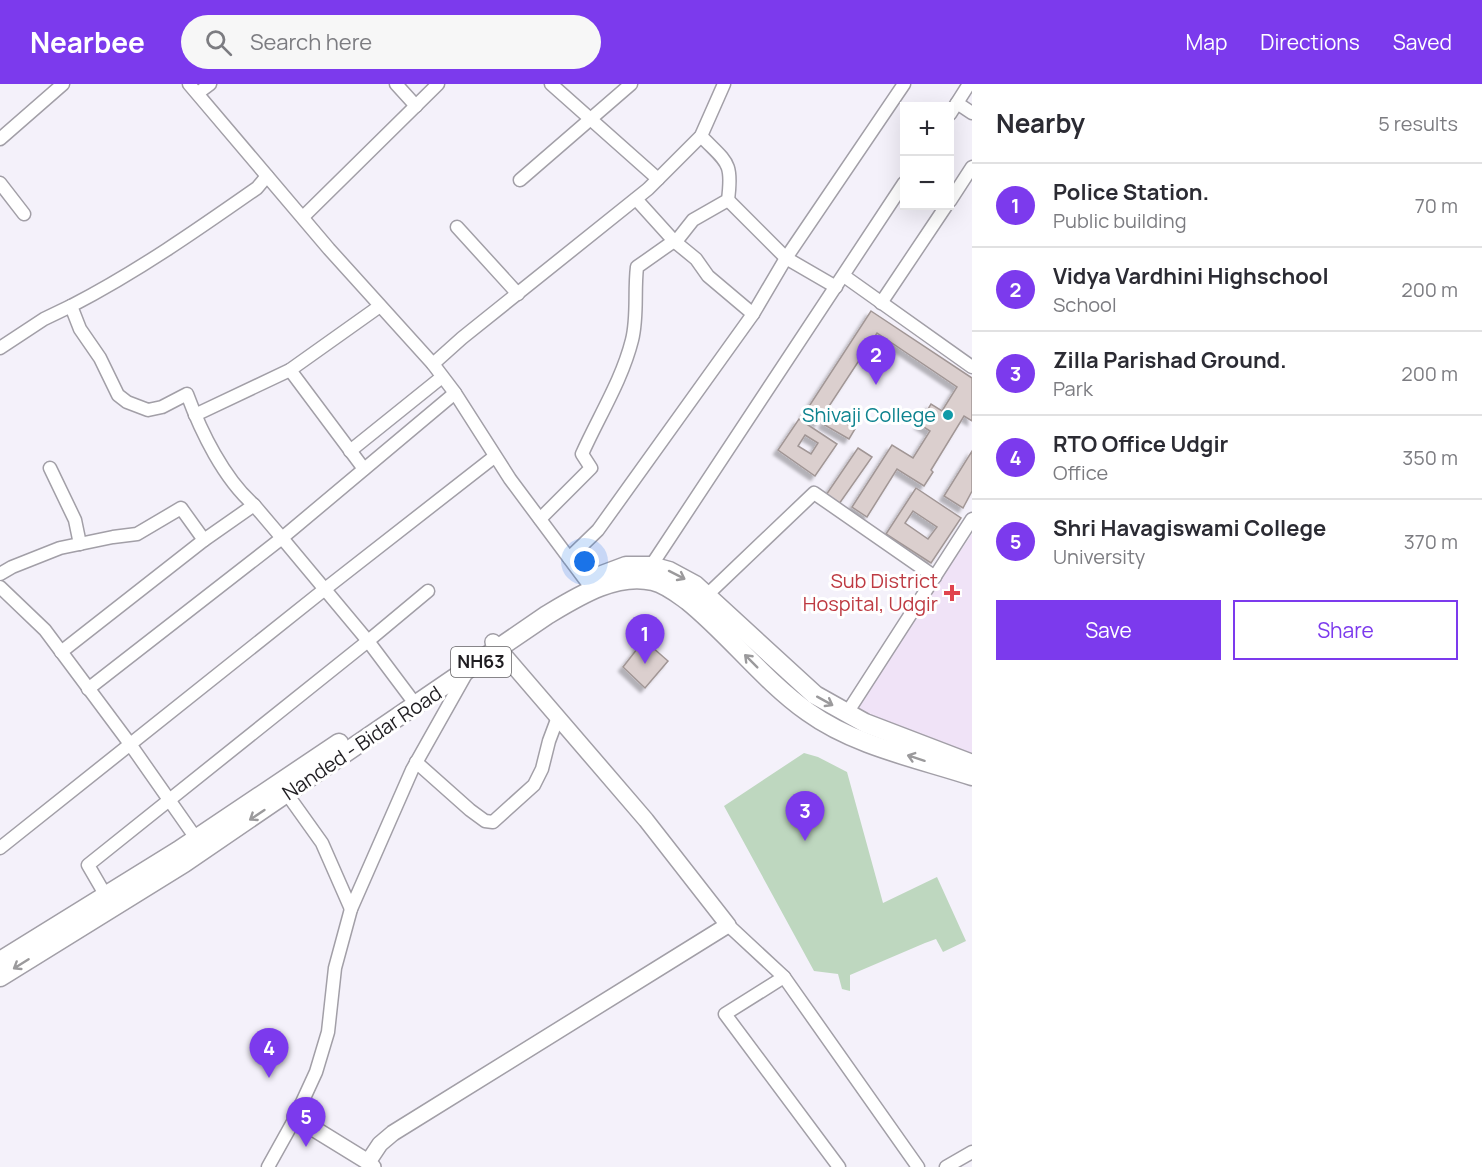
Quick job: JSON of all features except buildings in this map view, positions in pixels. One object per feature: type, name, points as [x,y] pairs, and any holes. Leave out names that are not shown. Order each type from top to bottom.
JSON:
[{"type":"highway","name":"Nanded - Bidar Road","points":[[0,977],[284,788],[467,672],[542,607],[586,581],[626,566],[651,566],[669,571],[695,585],[815,695],[865,723],[972,764]]},
{"type":"highway","name":"Nanded - Bidar Road","points":[[284,788],[410,697],[496,645],[582,594],[611,584],[633,580],[653,581],[673,590],[700,611],[786,696],[810,714],[864,741],[972,776]]},
{"type":"highway","name":"Nanded - Bidar Road","points":[[1,958],[200,844]]},
{"type":"main road","points":[[295,1118],[371,1165],[380,1144],[393,1133],[728,925],[646,820],[496,645]]},
{"type":"street","points":[[0,139],[63,84]]},
{"type":"street","points":[[210,84],[193,88],[303,218],[433,364],[455,393],[495,457],[586,581]]},
{"type":"street","points":[[396,84],[416,106]]},
{"type":"street","points":[[303,218],[438,84]]},
{"type":"street","points":[[551,84],[658,179]]},
{"type":"street","points":[[520,180],[631,84]]},
{"type":"street","points":[[433,364],[658,179],[701,136],[724,84]]},
{"type":"street","points":[[569,558],[598,530],[753,314],[786,258],[904,84]]},
{"type":"street","points":[[954,108],[969,84]]},
{"type":"street","points":[[957,103],[972,113]]},
{"type":"street","points":[[701,136],[730,167],[731,181],[728,200]]},
{"type":"street","points":[[954,195],[972,167]]},
{"type":"street","points":[[0,348],[44,319],[112,285],[169,249],[257,188],[267,176]]},
{"type":"street","points":[[0,183],[24,214]]},
{"type":"street","points":[[651,566],[900,189]]},
{"type":"street","points":[[636,199],[674,241],[696,259],[708,276],[753,314]]},
{"type":"street","points":[[728,200],[786,258],[836,287]]},
{"type":"street","points":[[540,519],[591,468],[582,454],[622,373],[632,339],[636,313],[635,284],[638,267],[678,239],[693,220],[728,200]]},
{"type":"street","points":[[881,303],[943,210]]},
{"type":"street","points":[[457,227],[518,294]]},
{"type":"street","points":[[844,276],[972,367]]},
{"type":"street","points":[[71,306],[80,329],[100,358],[118,395],[127,402],[148,410],[162,407],[187,394],[195,415],[226,473],[239,492],[254,506],[325,589],[410,697]]},
{"type":"street","points":[[195,415],[290,370],[380,306]]},
{"type":"street","points":[[290,370],[364,470]]},
{"type":"street","points":[[351,451],[442,376]]},
{"type":"street","points":[[88,688],[282,538],[455,393]]},
{"type":"street","points":[[0,848],[495,457]]},
{"type":"street","points":[[50,468],[75,520],[80,544]]},
{"type":"street","points":[[707,595],[814,494],[935,577]]},
{"type":"street","points":[[61,652],[204,540],[254,506]]},
{"type":"street","points":[[0,574],[60,548],[137,534],[181,508],[204,540]]},
{"type":"street","points":[[847,713],[972,519]]},
{"type":"street","points":[[0,587],[45,630],[130,744],[200,844]]},
{"type":"street","points":[[106,896],[88,865],[428,591]]},
{"type":"street","points":[[268,1167],[295,1118],[316,1072],[328,1032],[335,968],[351,909],[416,762],[467,672]]},
{"type":"street","points":[[416,762],[477,816],[485,821],[493,822],[534,785],[542,769],[558,717]]},
{"type":"street","points":[[284,788],[322,843],[351,909]]},
{"type":"street","points":[[728,925],[784,977],[918,1167]]},
{"type":"street","points":[[784,977],[725,1014],[839,1167]]},
{"type":"street","points":[[946,1167],[972,1152]]},
{"type":"shaded area","name":"Sub District Hospital, Udgir","points":[[972,534],[972,756],[854,711],[891,652]]},
{"type":"green space","points":[[804,753],[818,757],[847,772],[883,903],[937,877],[966,941],[943,952],[936,939],[850,975],[850,991],[842,989],[838,974],[814,971],[724,806]]},
{"type":"place","name":"Vidya Vardhini Highschool","points":[[876,385]]},
{"type":"place","name":"Shivaji College","points":[[948,415]]},
{"type":"place","name":"Sub District Hospital, Udgir","points":[[952,593]]},
{"type":"place","name":"Police Station.","points":[[645,664]]},
{"type":"place","name":"Zilla Parishad Ground.","points":[[805,841]]},
{"type":"place","name":"RTO Office Udgir","points":[[269,1078]]},
{"type":"place","name":"Shri Havagiswami College","points":[[306,1147]]}]
